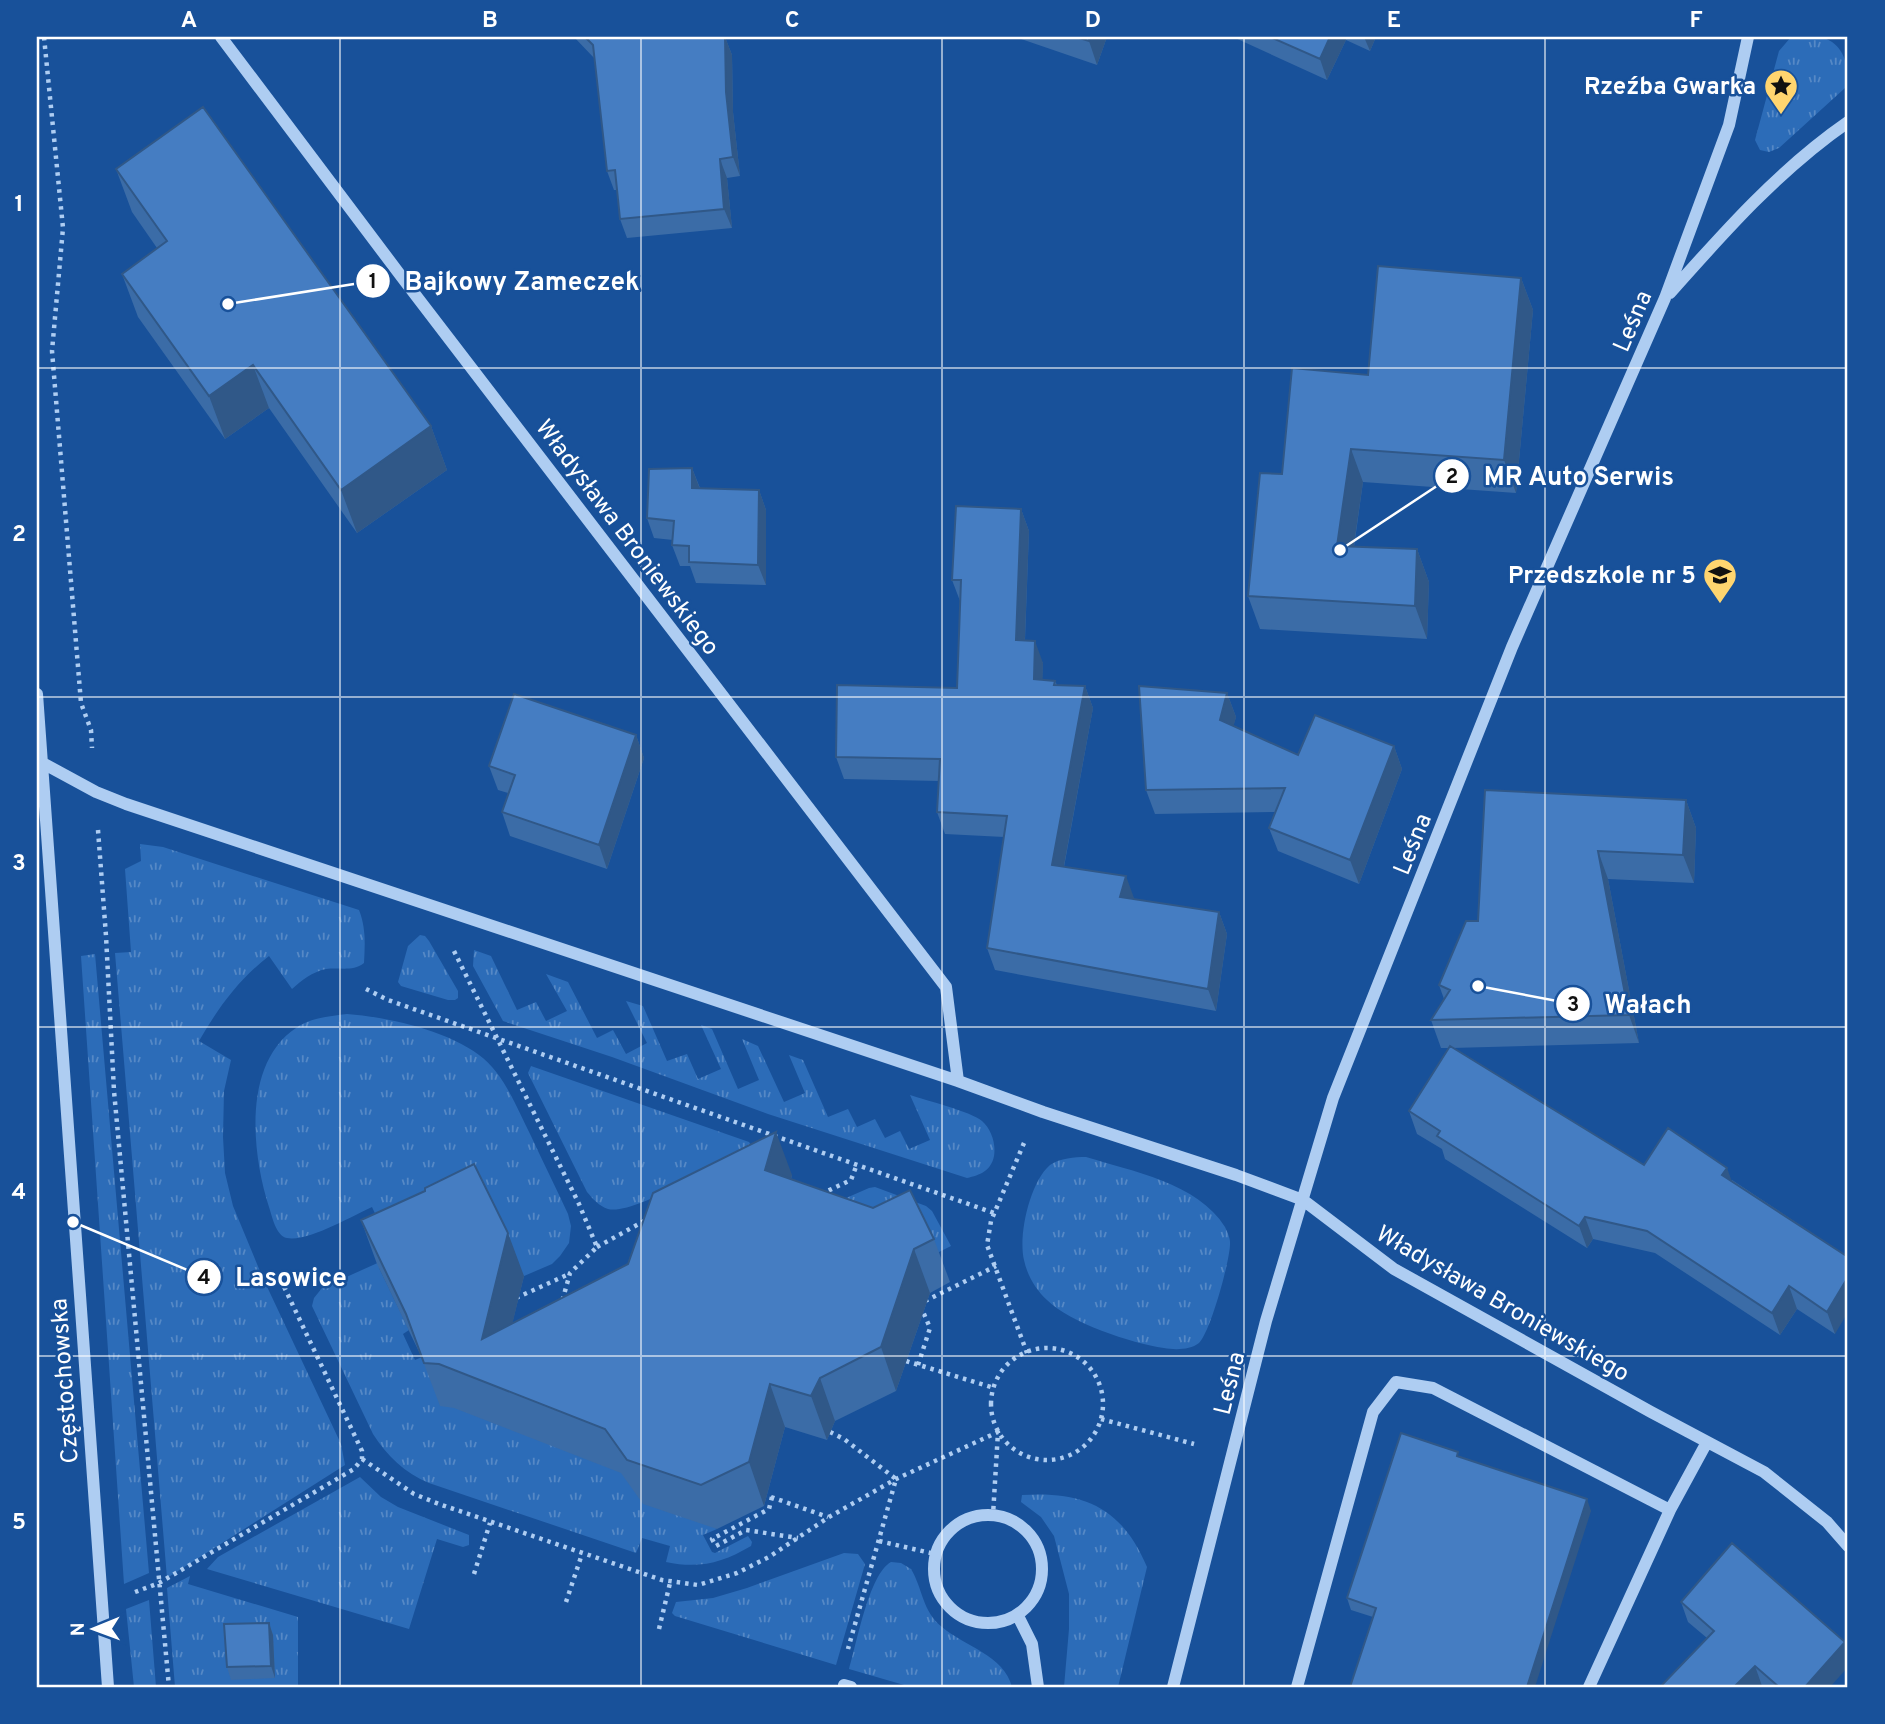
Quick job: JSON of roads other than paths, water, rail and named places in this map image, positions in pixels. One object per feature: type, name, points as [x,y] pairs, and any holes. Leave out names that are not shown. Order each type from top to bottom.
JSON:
[{"type":"street","name":"Władysława Broniewskiego","points":[[221,37],[404,281],[946,987],[958,1081]]},
{"type":"street","name":"Leśna","points":[[1173,1687],[1266,1321],[1333,1098],[1507,660],[1665,298],[1729,125],[1748,37]]},
{"type":"street","points":[[1665,298],[1763,192],[1822,140],[1848,122]]},
{"type":"street","name":"Częstochowska","points":[[37,694],[39,762],[108,1687]]},
{"type":"street","name":"Władysława Broniewskiego","points":[[39,762],[96,792],[126,804],[958,1081],[1303,1200],[1394,1269],[1764,1472],[1827,1522],[1848,1546]]},
{"type":"street","points":[[1297,1687],[1373,1412],[1396,1382],[1433,1388],[1670,1510]]},
{"type":"street","points":[[1589,1687],[1670,1510],[1707,1442]]},
{"type":"street","points":[[985,1515],[1007,1518],[1027,1530],[1035,1542],[1043,1567],[1041,1578],[1033,1599],[1018,1616],[1009,1620],[981,1623],[948,1608],[939,1593],[933,1568],[935,1554],[947,1533],[962,1521],[985,1515]]},
{"type":"street","points":[[1018,1616],[1032,1644],[1038,1687]]},
{"type":"place","name":"Rzeźba Gwarka","points":[[1781,116]]},
{"type":"place","name":"Bajkowy Zameczek","points":[[228,304]]},
{"type":"place","name":"MR Auto Serwis","points":[[1340,550]]},
{"type":"place","name":"Przedszkole nr 5","points":[[1720,605]]},
{"type":"place","name":"Wałach","points":[[1478,986]]},
{"type":"place","name":"Lasowice","points":[[73,1222]]}]
